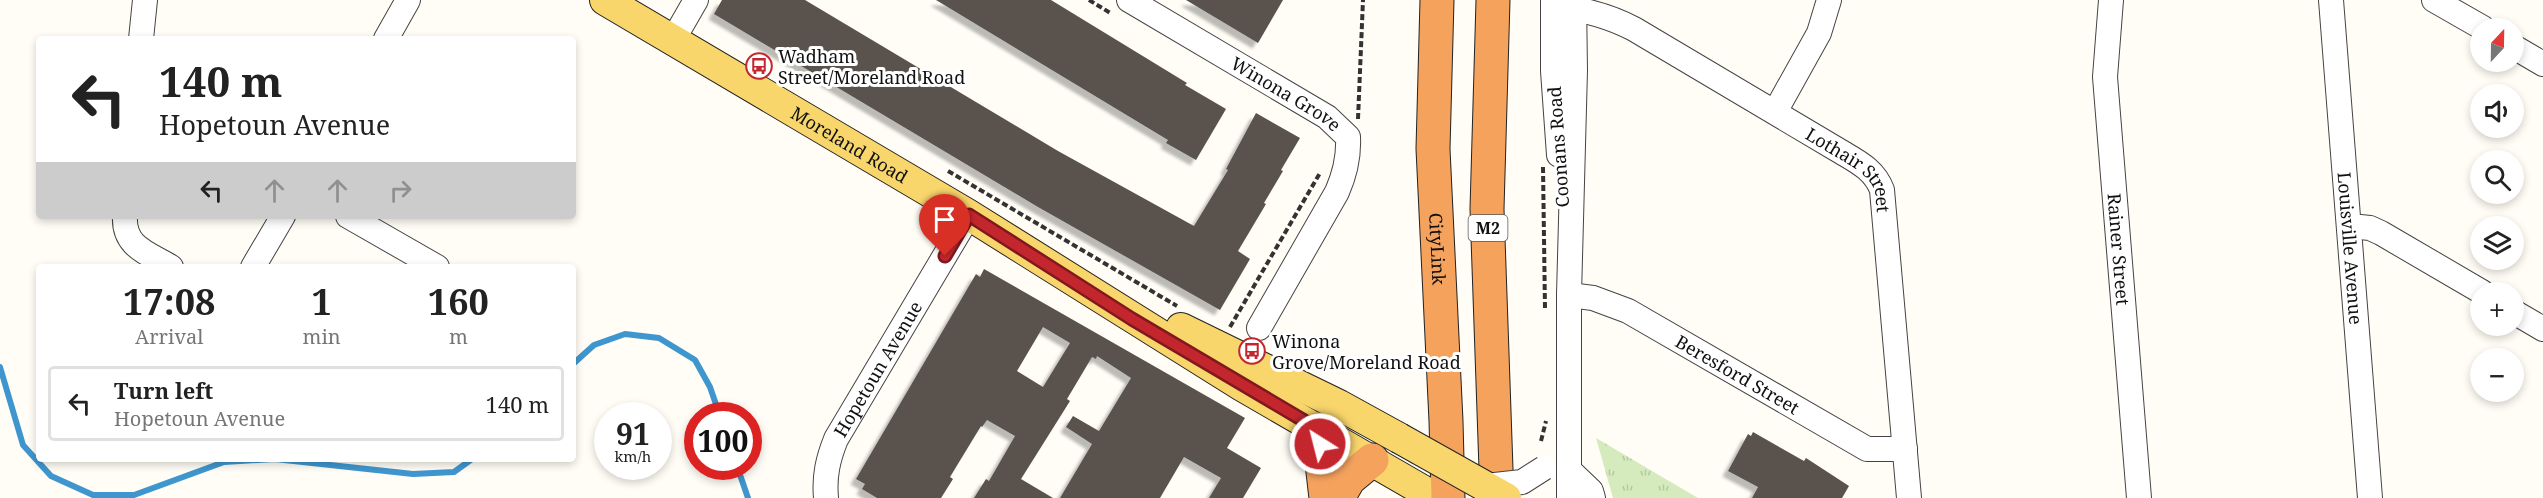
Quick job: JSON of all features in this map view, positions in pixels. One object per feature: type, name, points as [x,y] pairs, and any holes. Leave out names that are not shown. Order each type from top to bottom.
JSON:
[{"type":"highway","name":"CityLink","points":[[1437,0],[1433,149],[1448,498]]},
{"type":"highway","name":"M2","points":[[1493,0],[1487,209],[1496,494]]},
{"type":"highway","points":[[1318,429],[1326,498]]},
{"type":"highway","points":[[1338,498],[1349,479],[1389,456]]},
{"type":"main road","name":"Moreland Road","points":[[605,0],[969,215],[1132,319],[1318,429],[1389,456],[1438,458],[1496,494]]},
{"type":"main road","name":"Moreland Road","points":[[969,215],[1217,347],[1339,405],[1389,456],[1436,498]]},
{"type":"street","points":[[141,36],[145,0]]},
{"type":"street","points":[[388,36],[408,0]]},
{"type":"street","points":[[673,40],[696,0]]},
{"type":"street","points":[[1775,112],[1819,33],[1829,0]]},
{"type":"street","name":"Rainer Street","points":[[2111,0],[2105,77],[2139,498]]},
{"type":"street","name":"Louisville Avenue","points":[[2331,0],[2370,498]]},
{"type":"street","points":[[2434,0],[2470,21]]},
{"type":"street","name":"Lothair Street","points":[[1564,3],[1617,20],[1864,165],[1878,179],[1882,190],[1909,498]]},
{"type":"street","name":"Coonans Road","points":[[1564,3],[1569,295],[1569,498]]},
{"type":"street","name":"Winona Grove","points":[[1124,9],[1327,117],[1348,137],[1347,159],[1337,192],[1259,328]]},
{"type":"street","points":[[2524,53],[2543,64]]},
{"type":"street","name":"Hopetoun Avenue","points":[[826,498],[825,480],[828,459],[836,439],[969,215]]},
{"type":"street","points":[[255,264],[281,219]]},
{"type":"street","points":[[353,219],[432,264]]},
{"type":"street","points":[[2350,226],[2370,228],[2470,285]]},
{"type":"street","points":[[126,227],[133,244],[166,264]]},
{"type":"street","name":"Beresford Street","points":[[1569,295],[1593,298],[1629,311],[1867,449],[1905,449]]},
{"type":"street","points":[[2524,318],[2543,328]]},
{"type":"street","points":[[1496,494],[1522,482],[1544,468],[1569,435]]},
{"type":"street","points":[[1569,470],[1591,491],[1593,498]]},
{"type":"path","points":[[1089,0],[1124,9]]},
{"type":"path","points":[[1358,125],[1363,0]]},
{"type":"path","points":[[1542,156],[1545,319]]},
{"type":"path","points":[[1227,333],[1325,162]]},
{"type":"path","points":[[941,168],[1179,307]]},
{"type":"path","points":[[1541,441],[1546,412]]},
{"type":"green space","points":[[1596,438],[1698,498],[1613,498]]},
{"type":"building","points":[[722,0],[805,0],[1058,151],[1194,226],[1228,170],[1226,169],[1256,113],[1300,138],[1264,203],[1266,204],[1238,251],[1250,259],[1220,310],[1038,207],[714,14]]},
{"type":"building","points":[[936,0],[1051,0],[1226,109],[1196,160],[1166,143],[1168,140]]},
{"type":"building","points":[[1186,0],[1283,0],[1258,43]]},
{"type":"building","points":[[984,269],[1245,418],[1227,448],[1261,468],[1243,498],[1209,498],[1221,478],[1184,457],[1160,498],[1060,498],[1092,444],[1066,427],[1073,416],[1099,431],[1131,378],[1097,356],[1096,359],[1092,357],[1067,399],[1070,401],[1021,479],[1053,498],[974,498],[986,479],[989,481],[1015,436],[987,420],[950,477],[953,479],[941,498],[877,498],[862,489],[865,484],[856,479],[976,274],[980,277]],"holes":[[[1043,327],[1070,343],[1043,387],[1017,371]]]},
{"type":"building","points":[[1753,432],[1804,461],[1806,458],[1849,486],[1842,498],[1752,498],[1758,487],[1728,471],[1748,434],[1751,436]]},
{"type":"waterway","points":[[576,361],[594,345],[625,334],[659,338],[695,360],[710,387],[715,402]]},
{"type":"waterway","points":[[0,367],[23,445],[36,459]]},
{"type":"waterway","points":[[38,462],[51,476],[93,495],[134,495],[224,462]]},
{"type":"waterway","points":[[303,462],[413,474],[454,472],[468,462]]},
{"type":"waterway","points":[[742,480],[748,498]]},
{"type":"place","name":"Wadham Street/Moreland Road","points":[[759,66]]},
{"type":"place","name":"Winona Grove/Moreland Road","points":[[1252,351]]},
{"type":"route","points":[[945,256],[969,215],[1132,319],[1318,429],[1320,444]]}]
